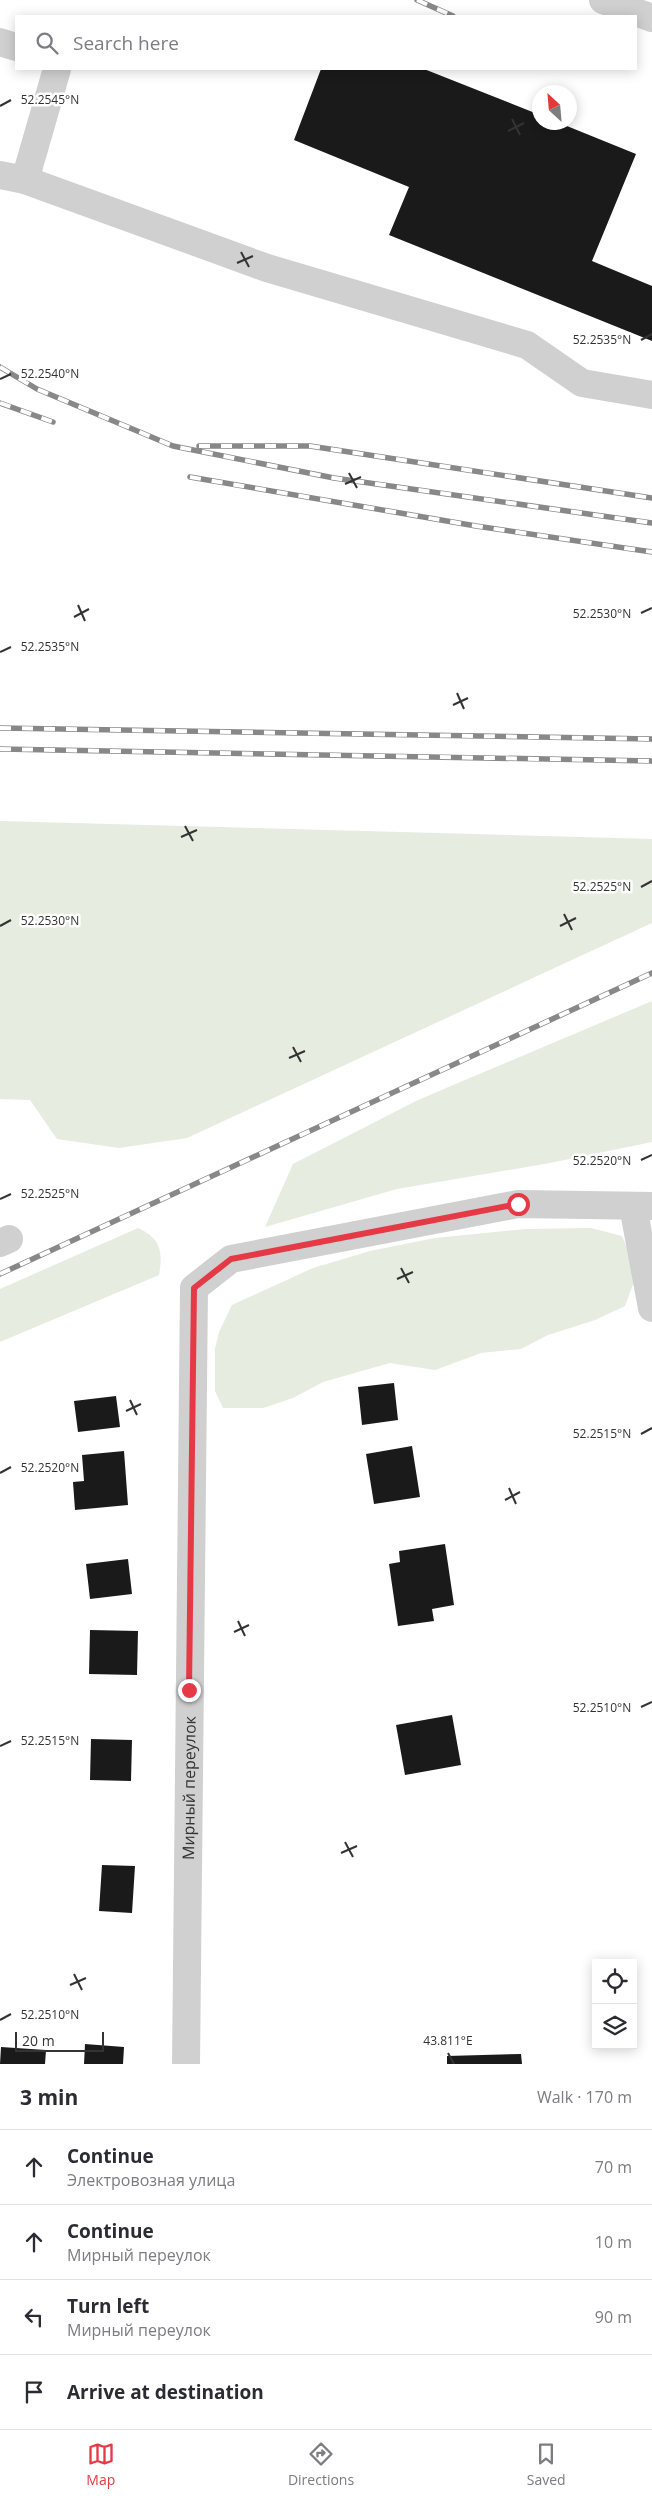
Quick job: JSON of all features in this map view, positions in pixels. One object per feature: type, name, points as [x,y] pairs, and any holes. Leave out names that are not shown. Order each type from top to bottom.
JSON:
[{"type":"street","points":[[603,0],[652,18]]},
{"type":"street","points":[[0,42],[15,47]]},
{"type":"street","points":[[57,70],[13,178],[267,268],[526,345],[582,383],[652,395]]},
{"type":"street","name":"Мирный переулок","points":[[186,2064],[194,1288],[231,1259],[518,1204],[642,1206]]},
{"type":"street","points":[[642,1206],[652,1308]]},
{"type":"shaded area","points":[[0,821],[652,839],[652,923],[187,1138],[119,1148],[57,1139],[30,1100],[0,1099]]},
{"type":"shaded area","points":[[652,1001],[652,1142],[550,1163],[397,1189],[265,1227],[293,1164],[418,1100]]},
{"type":"shaded area","points":[[138,1228],[152,1237],[159,1247],[161,1259],[159,1275],[0,1342],[0,1289]]},
{"type":"shaded area","points":[[591,1228],[622,1236],[628,1250],[634,1282],[625,1306],[595,1320],[548,1335],[521,1349],[481,1353],[435,1370],[390,1363],[323,1382],[293,1398],[263,1408],[223,1408],[215,1391],[215,1349],[219,1332],[232,1305],[313,1268],[370,1251],[435,1238],[525,1229]]},
{"type":"building","points":[[321,70],[427,70],[532,112],[532,130],[577,130],[636,154],[592,261],[652,286],[652,341],[389,235],[409,187],[294,140]]},
{"type":"building","points":[[394,1383],[398,1420],[362,1425],[358,1387]]},
{"type":"building","points":[[116,1396],[120,1427],[78,1432],[74,1401]]},
{"type":"building","points":[[412,1446],[420,1497],[374,1504],[366,1454]]},
{"type":"building","points":[[124,1451],[128,1505],[75,1510],[73,1482],[84,1481],[82,1455]]},
{"type":"building","points":[[445,1544],[454,1605],[432,1609],[434,1621],[398,1626],[389,1564],[400,1562],[399,1551]]},
{"type":"building","points":[[128,1559],[132,1594],[90,1599],[86,1564]]},
{"type":"building","points":[[90,1630],[138,1631],[137,1675],[89,1674]]},
{"type":"building","points":[[452,1715],[461,1765],[405,1775],[396,1725]]},
{"type":"building","points":[[91,1739],[132,1740],[131,1781],[90,1780]]},
{"type":"building","points":[[102,1865],[135,1866],[132,1913],[99,1911]]},
{"type":"building","points":[[85,2044],[124,2047],[123,2064],[84,2064]]},
{"type":"building","points":[[1,2047],[46,2050],[45,2064],[0,2064]]},
{"type":"building","points":[[521,2054],[522,2064],[447,2064],[447,2056]]},
{"type":"railway","points":[[417,0],[451,15]]},
{"type":"railway","points":[[0,367],[37,389],[173,446],[334,478],[652,523]]},
{"type":"railway","points":[[0,403],[53,422]]},
{"type":"railway","points":[[199,446],[310,446],[652,498]]},
{"type":"railway","points":[[190,477],[476,526],[652,552]]},
{"type":"railway","points":[[0,728],[652,739]]},
{"type":"railway","points":[[0,749],[652,761]]},
{"type":"railway","points":[[0,1274],[652,973]]},
{"type":"route","points":[[189,1690],[194,1288],[231,1259],[518,1204]]}]
